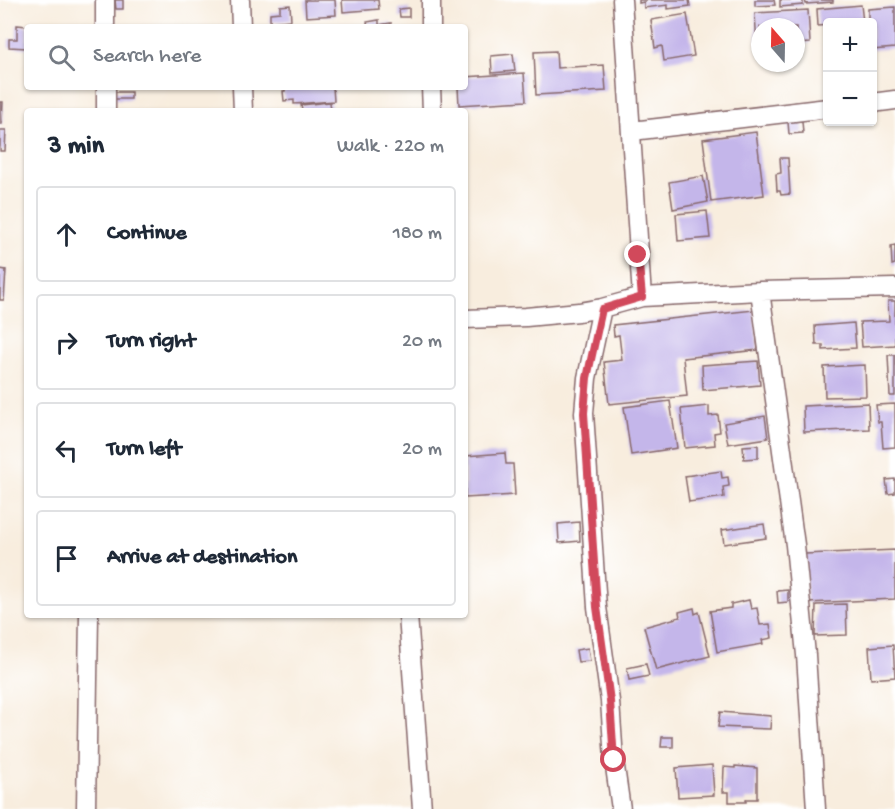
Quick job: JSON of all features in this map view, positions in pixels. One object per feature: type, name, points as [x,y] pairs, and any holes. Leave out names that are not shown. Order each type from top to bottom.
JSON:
[{"type":"street","points":[[105,0],[105,24]]},
{"type":"street","points":[[240,0],[241,24]]},
{"type":"street","points":[[430,0],[431,24]]},
{"type":"street","points":[[622,0],[642,297]]},
{"type":"street","points":[[105,90],[106,108]]},
{"type":"street","points":[[242,90],[243,108]]},
{"type":"street","points":[[431,90],[432,108]]},
{"type":"street","points":[[877,102],[895,100]]},
{"type":"street","points":[[632,131],[823,109]]},
{"type":"street","points":[[468,319],[526,317],[602,309],[642,297],[760,291],[895,288]]},
{"type":"street","points":[[760,291],[795,545],[806,655],[816,809]]},
{"type":"street","points":[[602,309],[587,378],[584,413],[597,607],[610,701],[614,760],[621,809]]},
{"type":"street","points":[[86,809],[89,618]]},
{"type":"street","points":[[408,618],[422,809]]},
{"type":"building","points":[[115,0],[123,0],[123,9],[116,9]]},
{"type":"building","points":[[305,0],[335,0],[336,15],[306,17]]},
{"type":"building","points":[[342,0],[378,0],[379,9],[343,12]]},
{"type":"building","points":[[639,0],[689,0],[690,6],[668,9],[668,5],[644,8],[644,2],[639,3]]},
{"type":"building","points":[[755,0],[774,0],[775,5],[755,6]]},
{"type":"building","points":[[780,0],[803,0],[803,5],[780,7]]},
{"type":"building","points":[[805,0],[833,0],[833,2],[806,4]]},
{"type":"building","points":[[290,5],[291,20],[270,22],[270,13],[280,12],[280,6]]},
{"type":"building","points":[[861,5],[863,18],[823,18],[823,26],[818,26],[817,9]]},
{"type":"building","points":[[895,7],[895,48],[877,50],[877,18],[868,18],[868,9]]},
{"type":"building","points":[[409,8],[409,17],[400,17],[399,9]]},
{"type":"building","points":[[808,10],[810,43],[805,43],[805,18],[755,18],[755,13]]},
{"type":"building","points":[[687,14],[694,56],[664,61],[662,46],[655,48],[651,20]]},
{"type":"building","points":[[379,20],[379,24],[367,24],[367,22]]},
{"type":"building","points":[[17,25],[24,26],[24,48],[9,47],[9,39],[17,39]]},
{"type":"building","points":[[556,51],[557,68],[604,65],[606,91],[536,95],[534,52]]},
{"type":"building","points":[[513,54],[515,71],[492,73],[491,56]]},
{"type":"building","points":[[524,73],[526,101],[459,105],[458,90],[468,90],[468,77]]},
{"type":"building","points":[[333,90],[334,101],[294,104],[294,100],[284,101],[283,91]]},
{"type":"building","points":[[115,92],[131,92],[131,99],[115,99]]},
{"type":"building","points":[[0,102],[3,102],[2,124],[0,124]]},
{"type":"building","points":[[330,102],[331,108],[302,108],[301,105]]},
{"type":"building","points":[[802,121],[803,133],[789,134],[788,122]]},
{"type":"building","points":[[0,130],[6,130],[5,151],[0,151]]},
{"type":"building","points":[[756,132],[764,195],[711,202],[703,139]]},
{"type":"building","points":[[780,158],[788,158],[790,194],[781,195],[780,191],[777,191],[776,174],[781,173]]},
{"type":"building","points":[[703,176],[708,202],[673,209],[669,182]]},
{"type":"building","points":[[707,211],[710,238],[678,241],[676,214]]},
{"type":"building","points":[[895,245],[895,264],[892,265],[891,246]]},
{"type":"building","points":[[0,269],[6,270],[4,300],[0,300]]},
{"type":"building","points":[[888,301],[895,301],[895,345],[862,347],[860,322],[889,321]]},
{"type":"building","points":[[754,310],[758,350],[683,358],[687,396],[609,404],[604,362],[622,360],[619,335],[614,336],[613,325]]},
{"type":"building","points":[[854,323],[856,348],[823,350],[823,345],[816,345],[815,326]]},
{"type":"building","points":[[888,355],[895,355],[895,396],[890,396]]},
{"type":"building","points":[[758,361],[760,385],[703,390],[702,365]]},
{"type":"building","points":[[865,365],[866,396],[825,397],[824,367]]},
{"type":"building","points":[[670,401],[677,448],[631,455],[624,407]]},
{"type":"building","points":[[868,403],[869,429],[804,432],[803,406]]},
{"type":"building","points":[[895,404],[895,447],[883,448],[881,422],[878,422],[876,405]]},
{"type":"building","points":[[709,406],[709,416],[718,415],[720,432],[714,433],[715,445],[685,448],[681,409]]},
{"type":"building","points":[[765,416],[768,438],[728,444],[724,423]]},
{"type":"building","points":[[758,445],[758,458],[744,459],[743,446]]},
{"type":"building","points":[[505,453],[506,464],[513,464],[515,495],[468,498],[468,456]]},
{"type":"building","points":[[721,471],[722,478],[728,477],[729,486],[723,487],[724,497],[689,502],[685,476]]},
{"type":"building","points":[[895,479],[895,493],[888,494],[886,480]]},
{"type":"building","points":[[579,522],[580,541],[559,543],[558,524]]},
{"type":"building","points":[[764,524],[766,538],[724,544],[722,530]]},
{"type":"building","points":[[895,550],[895,599],[807,603],[805,554]]},
{"type":"building","points":[[788,590],[788,602],[778,603],[777,591]]},
{"type":"building","points":[[749,600],[751,609],[757,608],[760,625],[770,624],[772,638],[762,640],[763,644],[717,652],[710,611],[731,608],[731,604]]},
{"type":"building","points":[[846,604],[847,635],[815,636],[816,605]]},
{"type":"building","points":[[694,608],[695,614],[699,612],[710,656],[656,670],[644,627],[680,617],[679,612]]},
{"type":"building","points":[[893,645],[895,677],[871,679],[869,647]]},
{"type":"building","points":[[588,648],[590,661],[578,662],[576,650]]},
{"type":"building","points":[[646,664],[649,676],[629,680],[627,668]]},
{"type":"building","points":[[720,712],[771,716],[770,729],[718,727]]},
{"type":"building","points":[[662,737],[673,737],[673,747],[661,747]]},
{"type":"building","points":[[712,765],[714,795],[678,797],[676,768]]},
{"type":"building","points":[[735,766],[757,768],[757,799],[746,799],[746,802],[729,802],[729,792],[723,792],[724,767],[735,768]]},
{"type":"route","points":[[614,760],[610,701],[597,607],[584,413],[587,378],[602,309],[642,297],[638,255]]}]
